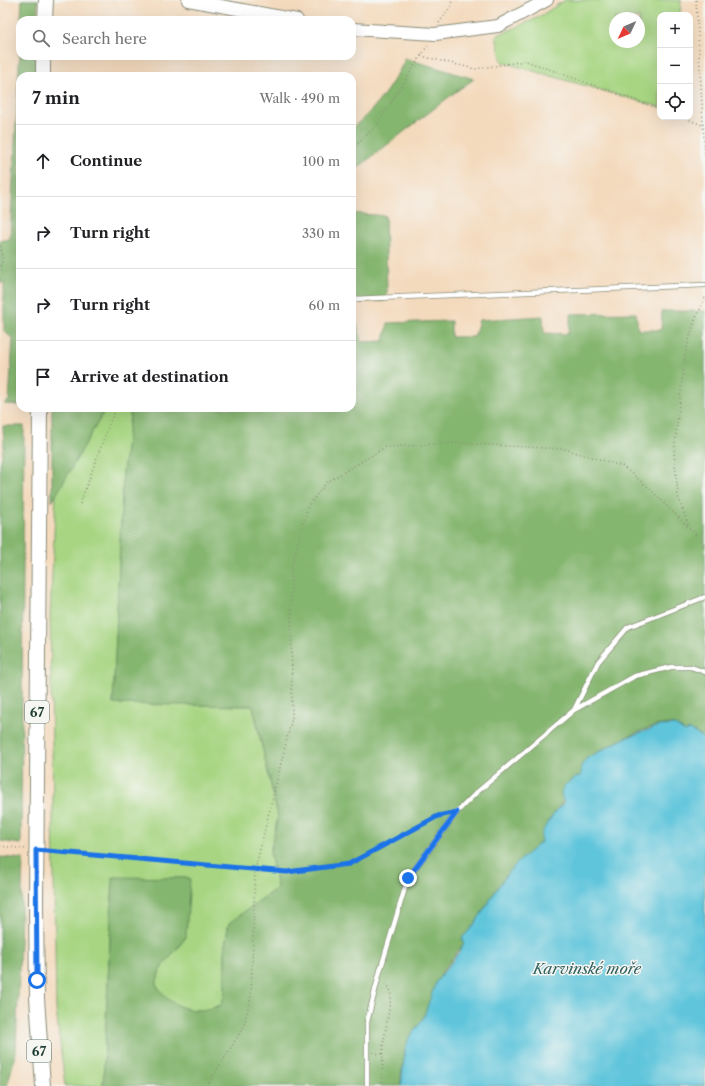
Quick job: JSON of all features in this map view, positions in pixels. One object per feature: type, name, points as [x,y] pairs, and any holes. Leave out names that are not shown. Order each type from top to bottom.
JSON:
[{"type":"main road","points":[[45,16],[46,0]]},
{"type":"main road","points":[[188,0],[276,16]]},
{"type":"main road","points":[[356,29],[434,34],[498,26],[546,0]]},
{"type":"main road","points":[[43,60],[43,72]]},
{"type":"main road","name":"67","points":[[40,412],[36,850],[37,998],[43,1086]]},
{"type":"lane","points":[[356,299],[705,285]]},
{"type":"lane","points":[[574,710],[598,662],[628,627],[705,597]]},
{"type":"lane","points":[[367,1086],[368,1022],[378,978],[408,878],[457,812],[476,793],[574,710],[635,676],[671,667],[691,667],[705,672]]},
{"type":"path","points":[[356,145],[375,127],[421,56],[452,0]]},
{"type":"path","points":[[696,0],[702,125],[705,156]]},
{"type":"path","points":[[421,56],[476,70],[526,61],[657,108]]},
{"type":"path","points":[[690,120],[702,125]]},
{"type":"path","points":[[0,246],[4,260],[0,266]]},
{"type":"path","points":[[689,526],[678,496],[674,452],[685,354],[695,320],[705,298]]},
{"type":"path","points":[[80,504],[114,412]]},
{"type":"path","points":[[207,1086],[243,1028],[251,998],[255,870],[292,718],[291,568],[308,506],[327,482],[386,446],[456,443],[564,449],[622,466],[649,488],[689,526],[705,544]]},
{"type":"path","points":[[0,846],[287,872],[349,864],[438,816],[457,812]]},
{"type":"path","points":[[378,978],[390,988],[391,998],[383,1054],[382,1086]]},
{"type":"path","points":[[367,1052],[383,1054]]},
{"type":"green space","points":[[22,0],[38,0],[37,16],[21,16]]},
{"type":"green space","points":[[565,0],[681,0],[680,12],[657,12],[657,106],[502,62],[496,36],[537,18]]},
{"type":"green space","points":[[404,58],[474,79],[356,169],[356,124],[375,106],[399,72],[404,62]]},
{"type":"green space","points":[[19,60],[36,60],[35,72],[19,72]]},
{"type":"green space","points":[[16,125],[16,405],[4,404],[9,401],[13,339],[4,331],[4,282],[0,283],[0,241],[10,239]]},
{"type":"green space","points":[[356,213],[385,216],[387,292],[384,301],[356,302]]},
{"type":"green space","points":[[662,311],[705,311],[705,739],[690,730],[685,732],[674,725],[666,724],[643,730],[587,758],[581,776],[550,819],[545,828],[541,842],[516,865],[503,880],[479,918],[462,938],[464,943],[442,972],[423,1019],[409,1038],[401,1075],[401,1086],[103,1086],[113,877],[190,878],[186,937],[160,970],[156,984],[162,993],[176,1005],[193,1010],[202,1010],[221,1005],[225,993],[225,945],[229,923],[277,888],[270,852],[278,817],[253,706],[113,704],[123,473],[131,412],[356,412],[357,324],[362,342],[384,341],[388,323],[451,321],[451,337],[474,337],[479,320],[543,316],[544,333],[568,334],[571,314],[636,313],[638,330],[661,330]]},
{"type":"green space","points":[[52,412],[104,412],[52,502]]},
{"type":"green space","points":[[104,412],[131,412],[123,473],[113,703],[253,706],[278,817],[270,852],[277,888],[229,923],[225,945],[225,993],[221,1005],[202,1010],[193,1010],[176,1005],[162,993],[156,984],[160,970],[186,937],[113,877],[103,1086],[65,1086],[56,1009],[50,615],[56,494]]},
{"type":"green space","points":[[3,426],[24,426],[21,844],[0,841],[0,465],[4,445]]},
{"type":"green space","points":[[0,857],[23,859],[16,1053],[7,1086],[0,1086]]},
{"type":"water","name":"Karvinské moře","points":[[675,725],[685,732],[690,730],[705,739],[705,1086],[401,1086],[405,1050],[409,1038],[423,1019],[436,982],[459,952],[464,943],[462,938],[479,918],[511,869],[541,842],[542,832],[564,802],[561,792],[565,785],[581,775],[581,766],[587,758],[625,738],[659,726]]},
{"type":"route","points":[[37,980],[36,850],[287,872],[349,864],[438,816],[457,812],[408,878]]}]
